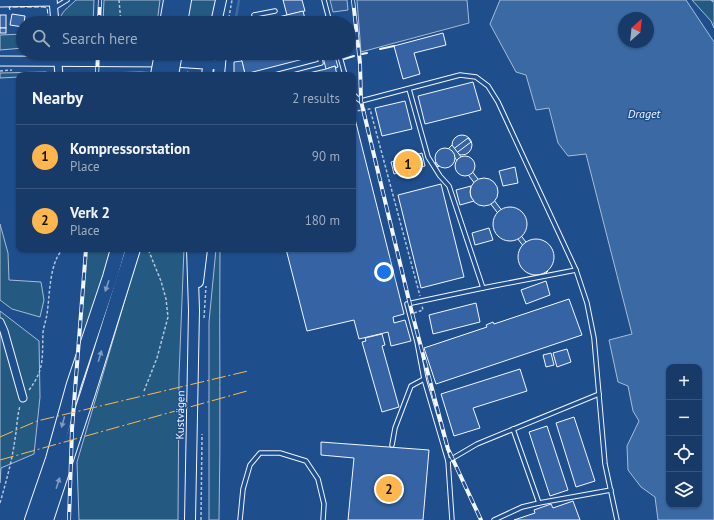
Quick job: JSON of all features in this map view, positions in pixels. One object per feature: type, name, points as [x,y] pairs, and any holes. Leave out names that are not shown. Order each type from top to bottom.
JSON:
[{"type":"highway","points":[[168,16],[171,0]]},
{"type":"highway","points":[[181,16],[184,0]]},
{"type":"highway","points":[[159,72],[161,60]]},
{"type":"highway","points":[[172,72],[174,60]]},
{"type":"highway","points":[[32,520],[53,459],[74,384],[117,252]]},
{"type":"highway","points":[[46,520],[132,252]]},
{"type":"main road","points":[[217,16],[220,0]]},
{"type":"main road","points":[[223,16],[225,0]]},
{"type":"main road","points":[[208,72],[209,60]]},
{"type":"main road","points":[[219,70],[220,60]]},
{"type":"main road","name":"Kustvägen","points":[[190,520],[194,310],[192,252]]},
{"type":"main road","name":"Kustvägen","points":[[194,310],[202,252]]},
{"type":"street","points":[[0,3],[53,3],[54,16]]},
{"type":"street","points":[[0,61],[16,60]]},
{"type":"street","points":[[58,60],[59,72]]},
{"type":"street","points":[[127,60],[209,64],[219,70]]},
{"type":"street","points":[[0,322],[23,398]]},
{"type":"lane","points":[[53,3],[67,0]]},
{"type":"lane","points":[[324,0],[328,16]]},
{"type":"lane","points":[[254,16],[275,11]]},
{"type":"lane","points":[[286,72],[321,63],[320,60]]},
{"type":"lane","points":[[341,60],[344,72]]},
{"type":"lane","points":[[356,97],[361,101],[460,75],[476,77],[488,86],[498,102],[576,270],[587,303],[594,338],[605,464],[617,520]]},
{"type":"lane","points":[[409,89],[428,157],[440,176],[449,186],[483,288]]},
{"type":"lane","points":[[452,520],[448,460],[424,379],[407,304],[576,270]]},
{"type":"lane","points":[[392,445],[395,428],[411,386],[424,379]]},
{"type":"lane","points":[[448,460],[477,444],[599,394]]},
{"type":"lane","points":[[512,429],[539,502]]},
{"type":"lane","points":[[240,520],[243,489],[250,465],[260,453],[280,453],[306,461],[318,479],[324,504],[323,520]]},
{"type":"lane","points":[[494,520],[522,507],[539,502],[611,490]]},
{"type":"path","points":[[119,0],[120,16]]},
{"type":"path","points":[[229,16],[232,0]]},
{"type":"path","points":[[356,111],[370,109],[421,301],[423,310],[409,314]]},
{"type":"path","points":[[0,503],[10,467],[18,412],[23,398],[38,377],[42,361],[44,339],[43,332],[47,314],[51,279],[55,262],[60,252]]},
{"type":"path","points":[[144,391],[157,358],[168,317],[166,299],[161,281],[149,252]]},
{"type":"path","points":[[203,322],[206,285]]},
{"type":"path","points":[[201,520],[202,430]]},
{"type":"shaded area","points":[[76,0],[94,0],[93,16],[61,16]]},
{"type":"shaded area","points":[[104,0],[160,0],[158,16],[103,16]]},
{"type":"shaded area","points":[[190,0],[217,0],[214,16],[188,16]]},
{"type":"shaded area","points":[[330,0],[347,0],[348,10],[333,12]]},
{"type":"shaded area","points":[[357,0],[467,0],[469,23],[361,52]]},
{"type":"shaded area","points":[[692,0],[714,0],[714,28],[711,21]]},
{"type":"shaded area","points":[[16,34],[16,49],[0,50],[0,35]]},
{"type":"shaded area","points":[[0,73],[16,73],[16,77],[0,78]]},
{"type":"shaded area","points":[[0,224],[8,253],[9,280],[41,282],[44,300],[40,317],[12,309],[0,300]]},
{"type":"shaded area","points":[[86,252],[113,252],[76,367]]},
{"type":"shaded area","points":[[139,252],[184,252],[179,376],[178,520],[79,520],[77,462]]},
{"type":"shaded area","points":[[216,252],[220,252],[219,520],[209,520],[209,322]]},
{"type":"shaded area","points":[[0,311],[39,341],[40,397],[34,454],[1,468],[0,483]]},
{"type":"water","name":"Draget","points":[[500,0],[686,0],[714,42],[714,520],[658,520],[655,497],[641,487],[628,470],[627,446],[639,421],[633,411],[628,386],[618,382],[609,340],[632,334],[586,154],[568,156],[558,143],[549,108],[536,110],[526,75],[516,72],[490,24]]},
{"type":"building","points":[[283,0],[302,0],[305,11],[287,15]]},
{"type":"building","points":[[303,11],[304,16],[282,16]]},
{"type":"building","points":[[12,14],[25,16],[16,16],[16,26],[10,25]]},
{"type":"building","points":[[0,15],[6,15],[6,28],[0,28]]},
{"type":"building","points":[[0,28],[6,28],[6,33],[0,33]]},
{"type":"building","points":[[443,33],[446,45],[414,53],[420,74],[403,79],[394,46]]},
{"type":"building","points":[[242,60],[299,60],[253,72],[244,72]]},
{"type":"building","points":[[324,60],[336,60],[338,67],[336,68],[335,66],[326,69]]},
{"type":"building","points":[[242,61],[245,72],[234,72],[234,62]]},
{"type":"building","points":[[335,66],[336,72],[313,72]]},
{"type":"building","points":[[473,82],[481,110],[425,124],[418,96]]},
{"type":"building","points":[[405,101],[412,129],[382,136],[375,108]]},
{"type":"building","points":[[356,123],[404,314],[393,317],[394,323],[405,320],[411,341],[391,346],[388,332],[359,339],[354,320],[307,331],[287,252],[356,252]]},
{"type":"building","points":[[462,135],[469,138],[472,145],[469,152],[462,155],[455,152],[452,145],[455,138]]},
{"type":"building","points":[[468,138],[471,142],[438,167],[435,163]]},
{"type":"building","points":[[452,145],[548,271],[545,274],[448,149]]},
{"type":"building","points":[[445,148],[452,151],[455,158],[452,165],[445,168],[438,165],[435,158],[438,151]]},
{"type":"building","points":[[422,153],[425,166],[394,174],[391,162]]},
{"type":"building","points":[[465,156],[472,159],[475,166],[472,173],[465,176],[458,173],[455,166],[458,159]]},
{"type":"building","points":[[515,167],[518,183],[503,186],[499,171]]},
{"type":"building","points":[[484,178],[494,182],[498,192],[494,202],[484,206],[474,202],[470,192],[474,182]]},
{"type":"building","points":[[441,184],[464,277],[421,288],[398,195]]},
{"type":"building","points":[[471,186],[471,197],[474,201],[460,205],[456,190]]},
{"type":"building","points":[[513,207],[522,212],[526,217],[526,231],[522,236],[517,240],[507,241],[503,240],[494,231],[493,221],[494,217],[503,208]]},
{"type":"building","points":[[489,228],[493,240],[475,245],[472,233]]},
{"type":"building","points":[[536,239],[549,244],[554,257],[549,270],[536,275],[523,270],[518,257],[523,244]]},
{"type":"building","points":[[546,281],[550,295],[526,304],[521,290]]},
{"type":"building","points":[[569,299],[582,335],[436,384],[424,348],[487,327],[486,325],[493,322],[494,324]]},
{"type":"building","points":[[476,303],[480,322],[433,334],[429,315]]},
{"type":"building","points":[[382,334],[385,345],[382,346],[399,407],[382,412],[362,342],[366,341],[365,338]]},
{"type":"building","points":[[567,349],[571,362],[557,367],[553,353]]},
{"type":"building","points":[[551,353],[554,365],[546,367],[543,355]]},
{"type":"building","points":[[520,369],[527,391],[473,408],[480,428],[454,436],[441,394]]},
{"type":"building","points":[[574,417],[595,481],[576,487],[556,423]]},
{"type":"building","points":[[547,426],[568,490],[550,496],[529,432]]},
{"type":"building","points":[[321,442],[429,450],[423,520],[348,520],[354,458],[321,455]]},
{"type":"building","points":[[573,501],[580,520],[514,520],[535,513],[534,510],[551,504],[553,508]]},
{"type":"waterway","points":[[236,16],[239,0]]},
{"type":"railway","points":[[99,16],[100,0]]},
{"type":"railway","points":[[353,0],[355,16]]},
{"type":"railway","points":[[356,27],[360,63],[361,101],[412,313],[448,449],[481,520]]},
{"type":"railway","points":[[97,72],[98,60]]},
{"type":"railway","points":[[69,520],[72,429],[86,252]]},
{"type":"fence","points":[[10,10],[9,7],[44,7],[47,8],[48,16]]},
{"type":"wall","points":[[380,49],[394,46]]},
{"type":"wall","points":[[362,54],[367,53]]},
{"type":"power","points":[[0,437],[37,421],[248,371]]},
{"type":"power","points":[[0,460],[247,391]]},
{"type":"place","name":"Kompressorstation","points":[[408,164]]},
{"type":"place","name":"Verk 2","points":[[389,489]]}]
